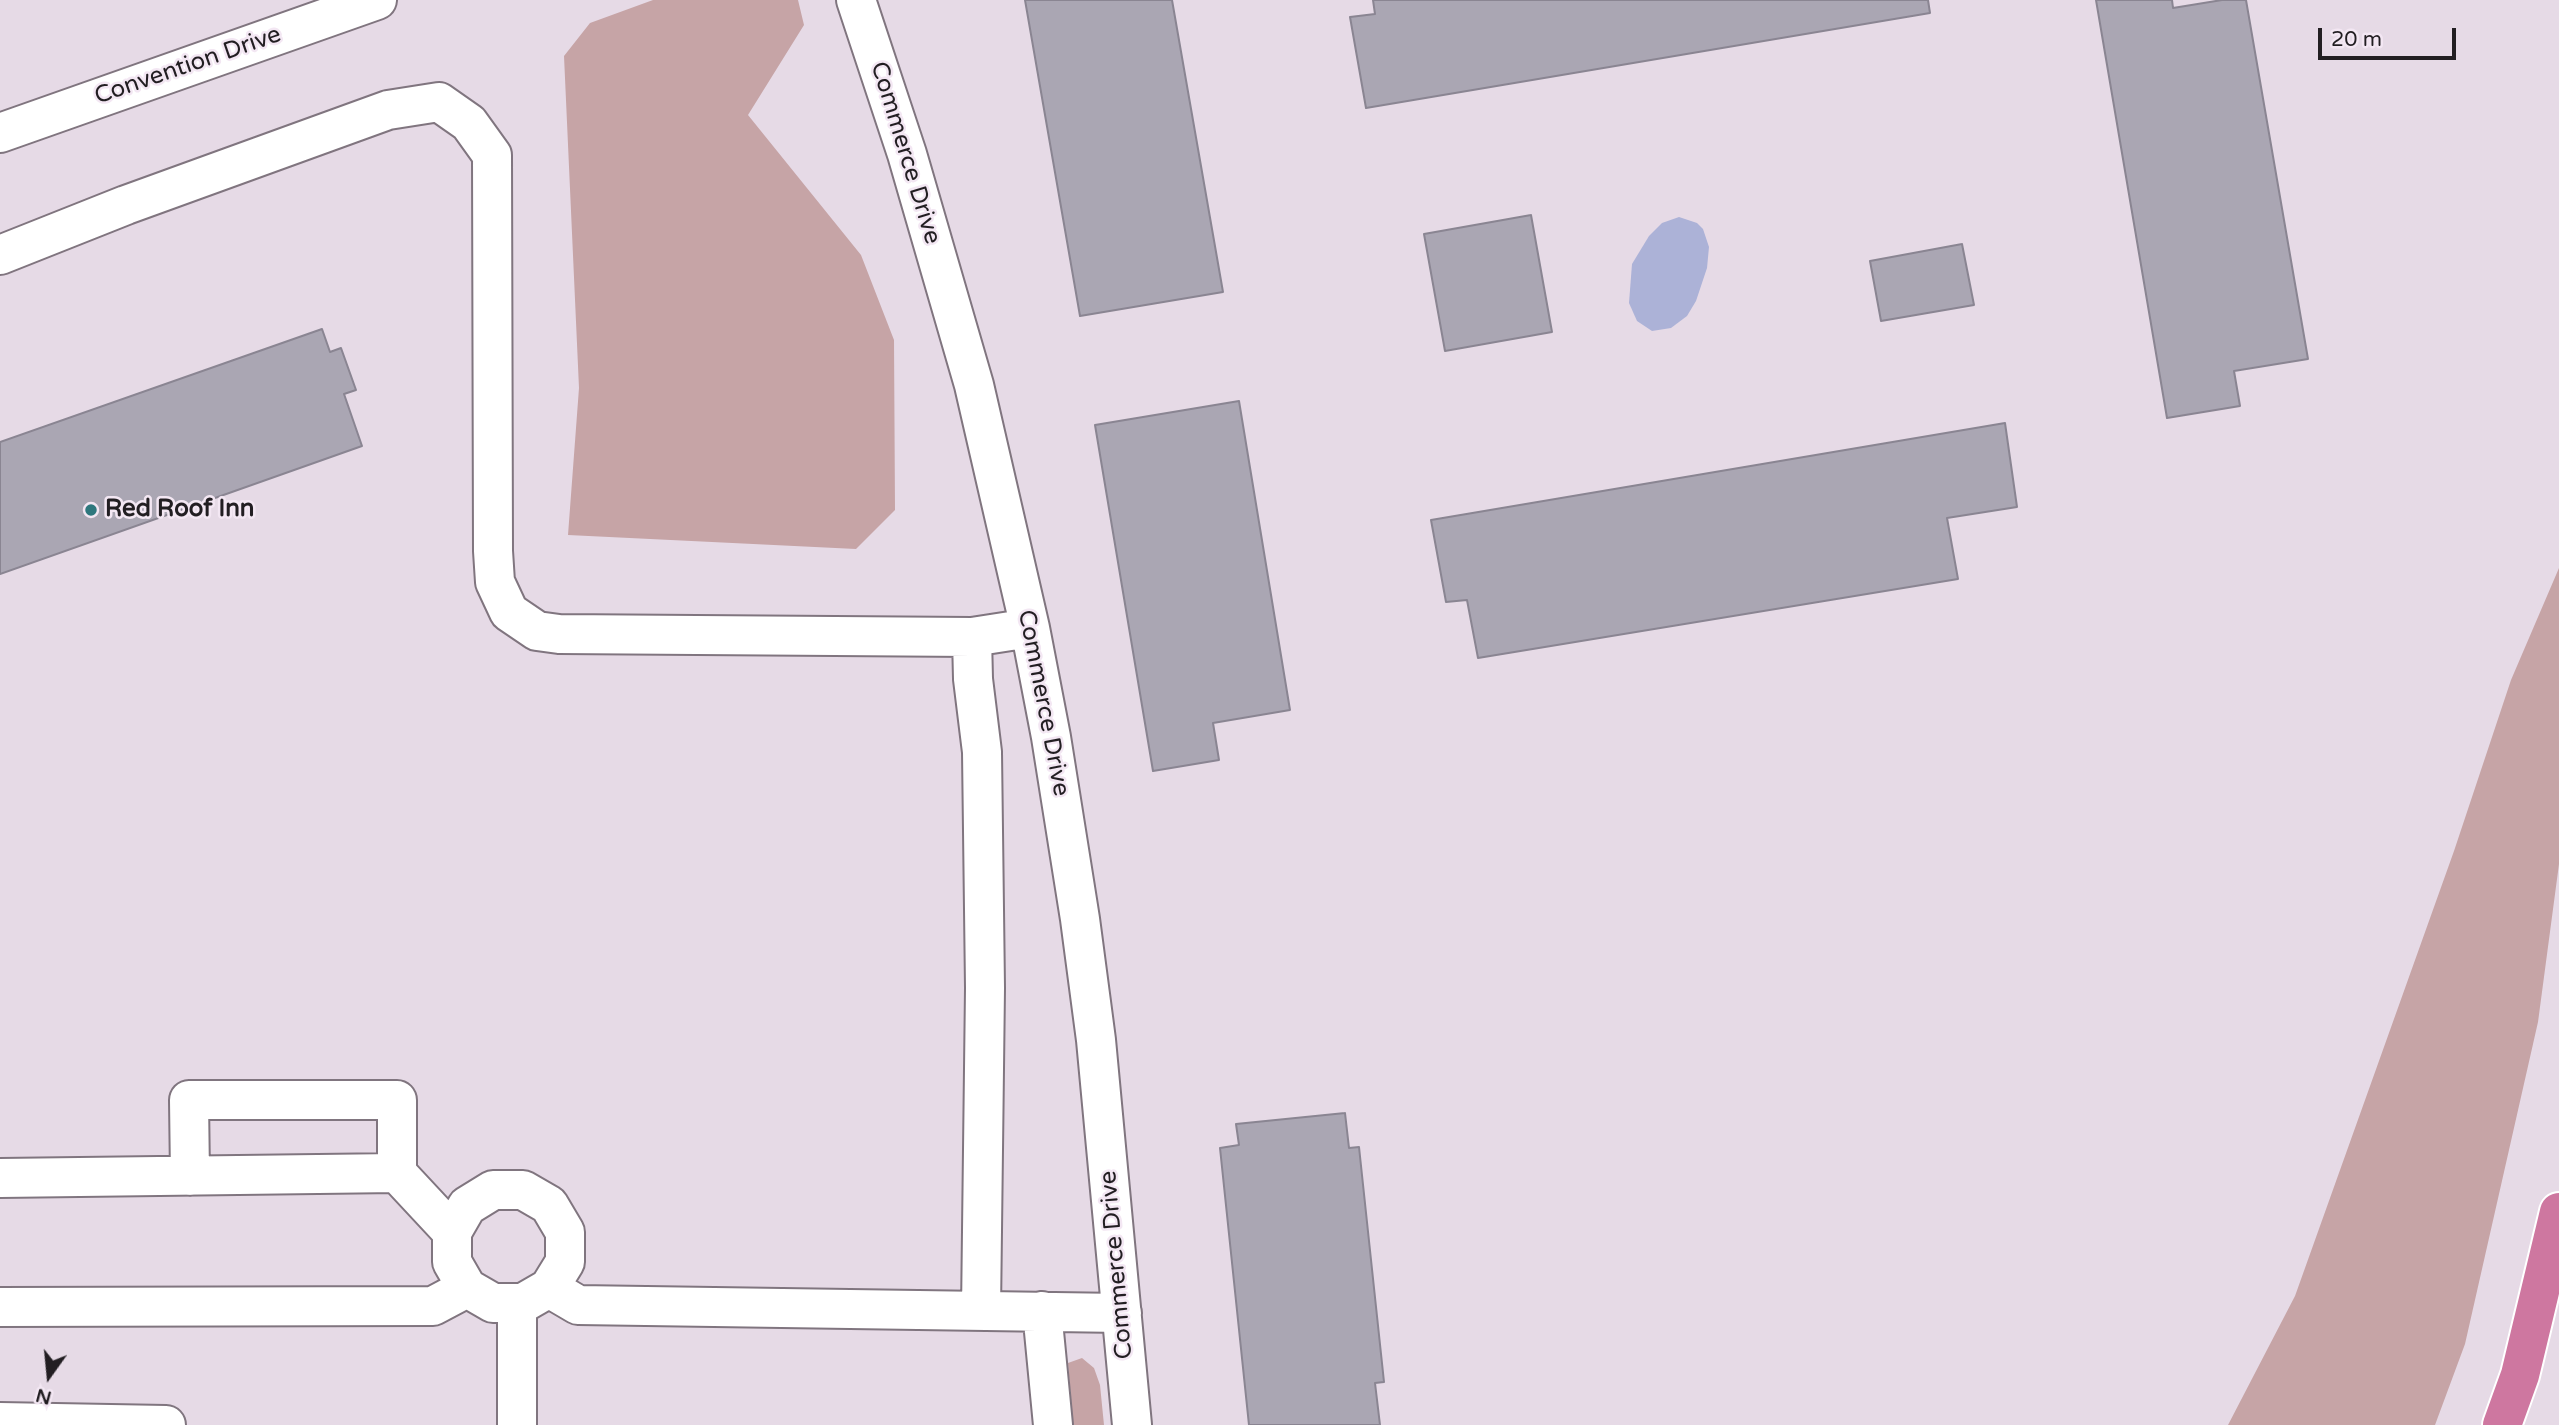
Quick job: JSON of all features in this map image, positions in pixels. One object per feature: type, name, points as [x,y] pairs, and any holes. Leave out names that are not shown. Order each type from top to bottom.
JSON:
[{"type":"highway","points":[[2502,1425],[2520,1375],[2559,1212]]},
{"type":"street","name":"Convention Drive","points":[[0,133],[377,0]]},
{"type":"street","name":"Commerce Drive","points":[[856,0],[906,153],[974,384],[1030,628],[1051,737],[1096,1040],[1132,1425]]},
{"type":"street","points":[[0,255],[126,205],[388,110],[439,102],[469,123],[492,155],[493,551],[495,582],[509,612],[537,631],[559,634],[972,637],[1030,628]]},
{"type":"street","points":[[972,637],[973,679],[982,752],[984,876],[981,1311]]},
{"type":"street","points":[[190,1176],[189,1100],[397,1100],[397,1173],[452,1232]]},
{"type":"street","points":[[0,1178],[397,1173]]},
{"type":"street","points":[[517,1425],[533,1296],[565,1262],[565,1232],[549,1205],[523,1191],[493,1190],[467,1206],[452,1232],[452,1262],[467,1288],[493,1304],[533,1296],[578,1305],[1122,1313]]},
{"type":"street","points":[[0,1307],[433,1306],[467,1288]]},
{"type":"street","points":[[1042,1311],[1053,1425]]},
{"type":"street","points":[[0,1422],[166,1425]]},
{"type":"shaded area","points":[[653,0],[798,0],[804,25],[748,115],[861,255],[894,340],[895,510],[856,549],[568,535],[579,388],[564,56],[590,23]]},
{"type":"shaded area","points":[[2559,568],[2559,864],[2538,1022],[2465,1344],[2435,1425],[2228,1425],[2295,1296],[2454,851],[2511,680]]},
{"type":"shaded area","points":[[1082,1358],[1094,1368],[1100,1385],[1104,1425],[1073,1425],[1068,1363]]},
{"type":"water","points":[[1679,217],[1697,223],[1703,229],[1709,247],[1707,268],[1696,301],[1687,316],[1671,328],[1652,331],[1637,321],[1629,303],[1632,264],[1649,236],[1662,223]]},
{"type":"building","points":[[1025,0],[1172,0],[1223,292],[1080,316]]},
{"type":"building","points":[[1373,0],[1928,0],[1930,13],[1366,108],[1350,17],[1375,14]]},
{"type":"building","points":[[2096,0],[2172,0],[2173,8],[2222,0],[2246,0],[2308,359],[2234,371],[2240,406],[2167,418]]},
{"type":"building","points":[[1531,215],[1552,332],[1445,351],[1424,234]]},
{"type":"building","points":[[1962,244],[1974,305],[1881,321],[1870,261]]},
{"type":"building","name":"Red Roof Inn","points":[[322,329],[330,352],[341,348],[356,390],[344,394],[362,446],[0,574],[0,442]]},
{"type":"building","points":[[1239,401],[1290,710],[1213,723],[1219,760],[1153,771],[1095,425]]},
{"type":"building","points":[[2005,423],[2017,507],[1947,518],[1958,579],[1478,658],[1467,600],[1446,602],[1431,520]]},
{"type":"building","points":[[1345,1113],[1349,1148],[1359,1147],[1384,1382],[1375,1383],[1380,1425],[1249,1425],[1220,1148],[1239,1145],[1236,1124]]},
{"type":"place","name":"Red Roof Inn","points":[[91,510]]}]
